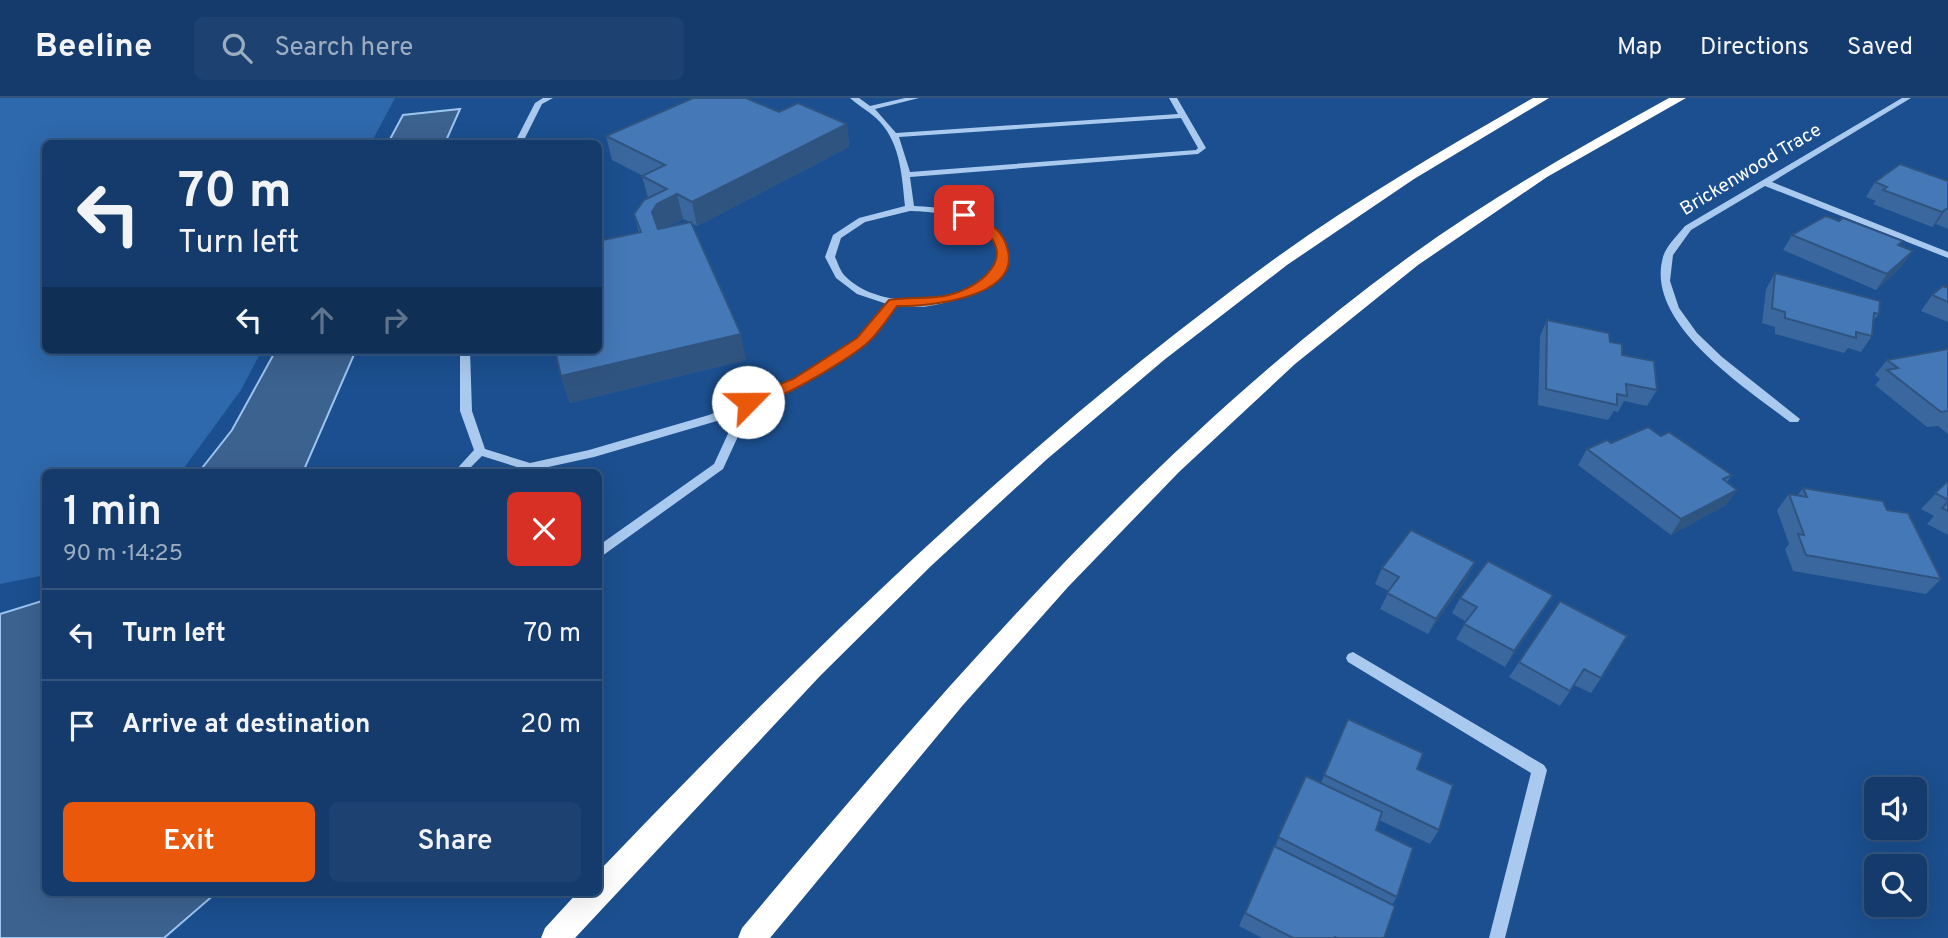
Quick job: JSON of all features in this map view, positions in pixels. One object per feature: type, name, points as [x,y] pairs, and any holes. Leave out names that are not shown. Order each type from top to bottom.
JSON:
[{"type":"highway","points":[[602,888],[784,699],[901,584],[1119,387],[1221,306],[1363,204],[1452,148],[1542,98]]},
{"type":"highway","points":[[752,938],[942,711],[1037,608],[1125,514],[1279,372],[1400,271],[1472,219],[1606,137],[1679,98]]},
{"type":"highway","points":[[555,938],[594,896]]},
{"type":"street","points":[[520,140],[539,103],[549,98]]},
{"type":"street","points":[[854,98],[870,107],[897,135],[910,208]]},
{"type":"street","points":[[870,107],[915,98]]},
{"type":"street","points":[[906,175],[1198,152],[1202,148],[1173,98]]},
{"type":"street","name":"Brickenwood Trace","points":[[1794,419],[1697,340],[1680,320],[1664,283],[1665,259],[1676,239],[1688,228],[1907,98]]},
{"type":"street","points":[[897,135],[1184,116]]},
{"type":"street","points":[[1764,182],[1948,255]]},
{"type":"street","points":[[910,208],[938,209],[964,215],[985,225],[999,239],[1003,255],[997,272],[981,286],[956,298],[926,303],[894,303],[868,297],[847,286],[834,273],[828,258],[833,243],[844,230],[862,219],[910,208]]},
{"type":"street","points":[[480,451],[530,467],[590,454],[688,425],[798,382],[862,341],[894,303]]},
{"type":"street","points":[[465,354],[466,411],[480,451]]},
{"type":"street","points":[[602,550],[719,466],[748,402]]},
{"type":"street","points":[[463,469],[480,451]]},
{"type":"street","points":[[1353,658],[1539,770],[1497,938]]},
{"type":"shaded area","points":[[0,98],[395,98],[373,140],[42,140],[42,354],[260,354],[241,390],[183,469],[42,469],[42,576],[0,584]]},
{"type":"shaded area","points":[[460,109],[446,140],[390,140],[403,115]]},
{"type":"shaded area","points":[[274,354],[354,354],[304,469],[201,469],[232,430]]},
{"type":"shaded area","points":[[42,601],[42,896],[213,896],[164,938],[0,938],[0,614]]},
{"type":"building","points":[[693,98],[746,98],[779,112],[798,103],[847,124],[692,202],[677,194],[657,204],[652,212],[658,229],[691,222],[741,334],[561,376],[556,354],[602,354],[602,240],[641,232],[634,214],[644,200],[667,189],[642,176],[665,165],[606,136]]},
{"type":"building","points":[[1900,164],[1948,181],[1948,210],[1942,212],[1883,190],[1887,187],[1875,182]]},
{"type":"building","points":[[1826,216],[1839,221],[1843,218],[1903,241],[1898,245],[1913,251],[1887,274],[1792,235]]},
{"type":"building","points":[[1775,273],[1880,301],[1879,314],[1874,313],[1872,336],[1856,332],[1856,338],[1785,318],[1785,312],[1772,308]]},
{"type":"building","points":[[1943,286],[1948,288],[1948,302],[1932,295]]},
{"type":"building","points":[[1547,320],[1609,333],[1610,342],[1622,344],[1622,355],[1654,361],[1657,390],[1626,384],[1627,396],[1617,394],[1617,405],[1546,389]]},
{"type":"building","points":[[1948,349],[1948,411],[1941,412],[1887,370],[1898,368],[1887,360]]},
{"type":"building","points":[[1648,427],[1661,436],[1669,432],[1732,475],[1723,479],[1737,490],[1681,519],[1587,449],[1607,440],[1611,443]]},
{"type":"building","points":[[1948,481],[1948,500],[1935,493]]},
{"type":"building","points":[[1803,488],[1883,501],[1887,510],[1908,513],[1941,579],[1806,555],[1798,534],[1804,535],[1789,494],[1807,497]]},
{"type":"building","points":[[1411,530],[1475,562],[1436,619],[1387,593],[1399,577],[1382,568]]},
{"type":"building","points":[[1488,561],[1553,595],[1514,651],[1464,624],[1477,607],[1460,598]]},
{"type":"building","points":[[1560,601],[1627,636],[1601,678],[1584,669],[1570,691],[1519,662]]},
{"type":"building","points":[[1348,719],[1423,753],[1417,769],[1453,785],[1439,830],[1324,775]]},
{"type":"building","points":[[1306,776],[1382,812],[1376,830],[1413,848],[1397,897],[1278,837]]},
{"type":"building","points":[[1274,846],[1395,906],[1384,938],[1293,938],[1245,913]]},
{"type":"route","points":[[748,402],[798,382],[862,341],[894,303],[926,303],[956,298],[981,286],[997,272],[1003,255],[999,239],[985,225],[964,215]]}]
